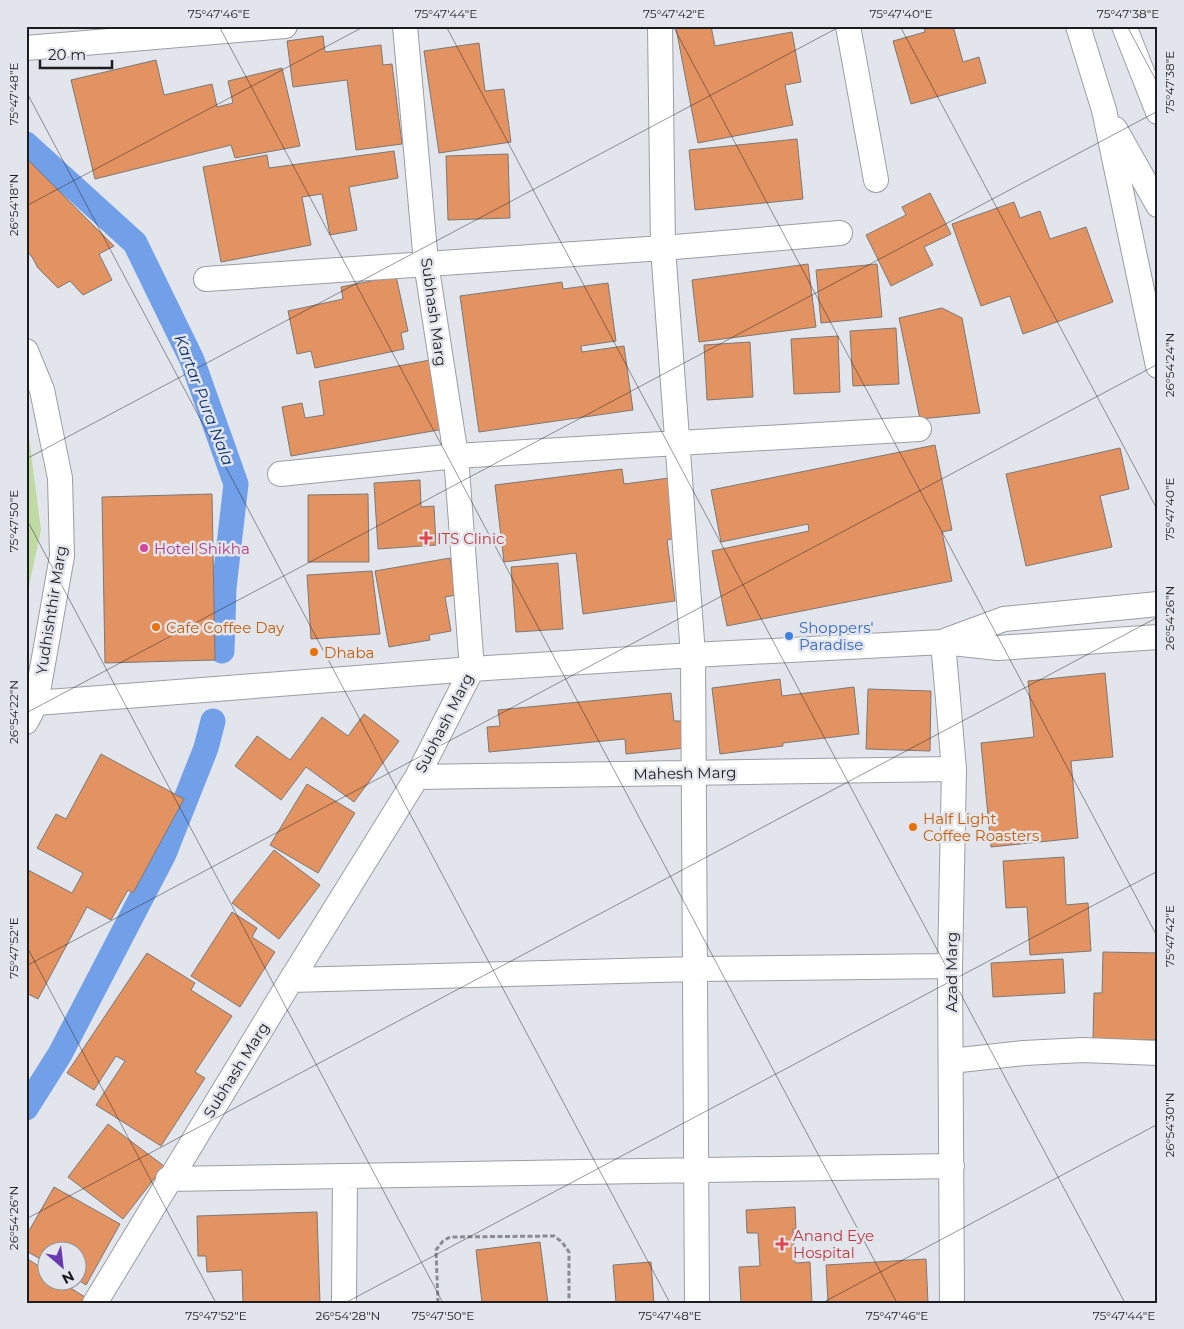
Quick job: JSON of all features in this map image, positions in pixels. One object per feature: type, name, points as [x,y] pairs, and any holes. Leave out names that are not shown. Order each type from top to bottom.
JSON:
[{"type":"street","points":[[26,48],[285,26]]},
{"type":"street","name":"Subhash Marg","points":[[95,1303],[168,1180],[417,777],[472,669],[456,456],[426,264],[405,26]]},
{"type":"street","points":[[660,26],[663,248],[692,655],[697,1303]]},
{"type":"street","points":[[848,26],[876,180]]},
{"type":"street","points":[[1078,26],[1104,110],[1158,366]]},
{"type":"street","points":[[1124,26],[1158,112]]},
{"type":"street","points":[[1104,110],[1158,205]]},
{"type":"street","points":[[206,279],[663,248],[840,233]]},
{"type":"street","name":"Yudhishthir Marg","points":[[26,351],[42,390],[60,478],[62,556],[29,709]]},
{"type":"street","points":[[280,474],[456,456],[919,429]]},
{"type":"street","points":[[943,642],[1004,619],[1158,604]]},
{"type":"street","points":[[29,709],[472,669],[943,642],[998,648],[1158,637]]},
{"type":"street","name":"Azad Marg","points":[[943,642],[954,769],[950,966],[952,1303]]},
{"type":"street","name":"Mahesh Marg","points":[[417,777],[954,769]]},
{"type":"street","points":[[291,980],[694,968],[950,966]]},
{"type":"street","points":[[951,1060],[1024,1053],[1084,1050],[1158,1053]]},
{"type":"street","points":[[168,1180],[952,1166]]},
{"type":"street","points":[[344,1303],[345,1177]]},
{"type":"path","points":[[438,1303],[436,1250],[443,1241],[450,1237],[554,1236],[562,1242],[569,1252],[569,1303]]},
{"type":"green space","points":[[26,414],[41,530],[26,600]]},
{"type":"building","points":[[684,26],[711,26],[715,46],[792,32],[801,82],[785,85],[793,125],[698,143],[676,28]]},
{"type":"building","points":[[924,26],[953,26],[963,62],[979,57],[986,83],[911,104],[893,41],[925,32]]},
{"type":"building","points":[[323,36],[325,52],[381,45],[383,65],[392,64],[402,144],[356,150],[347,80],[293,87],[287,41]]},
{"type":"building","points":[[479,43],[485,91],[504,89],[511,142],[439,153],[424,51]]},
{"type":"building","points":[[156,60],[164,95],[212,84],[217,107],[233,103],[228,81],[282,68],[300,146],[235,158],[231,145],[95,179],[71,80]]},
{"type":"building","points":[[797,139],[803,199],[695,210],[689,150]]},
{"type":"building","points":[[394,151],[398,178],[349,187],[357,230],[330,235],[322,194],[302,197],[311,245],[221,262],[203,167],[267,155],[269,168]]},
{"type":"building","points":[[508,154],[510,218],[448,220],[446,156]]},
{"type":"building","points":[[26,158],[114,246],[99,254],[112,280],[83,295],[70,281],[58,288],[38,268],[26,250]]},
{"type":"building","points":[[930,193],[951,234],[924,247],[933,265],[891,286],[866,235],[906,215],[902,207]]},
{"type":"building","points":[[1014,202],[1020,218],[1040,211],[1050,239],[1086,227],[1113,302],[1023,334],[1010,296],[981,306],[952,224]]},
{"type":"building","points":[[808,264],[816,327],[699,342],[692,280]]},
{"type":"building","points":[[877,264],[882,317],[821,323],[816,270]]},
{"type":"building","points":[[396,276],[408,331],[401,333],[404,349],[315,368],[311,351],[297,354],[288,311],[343,299],[341,287]]},
{"type":"building","points":[[562,282],[563,289],[608,283],[616,341],[581,346],[582,352],[624,346],[633,410],[479,432],[460,296]]},
{"type":"building","points":[[942,308],[962,318],[980,413],[920,419],[899,318]]},
{"type":"building","points":[[896,328],[899,384],[853,386],[850,331]]},
{"type":"building","points":[[838,336],[840,392],[794,394],[791,339]]},
{"type":"building","points":[[750,342],[753,397],[707,400],[704,345]]},
{"type":"building","points":[[435,359],[444,429],[291,456],[282,407],[302,403],[305,418],[324,415],[319,381]]},
{"type":"building","points":[[935,445],[952,530],[942,532],[952,581],[727,626],[712,551],[809,531],[808,524],[721,542],[711,490]]},
{"type":"building","points":[[1120,448],[1129,489],[1100,496],[1112,547],[1026,566],[1006,474]]},
{"type":"building","points":[[622,469],[624,484],[669,478],[677,538],[667,540],[675,601],[583,614],[576,553],[504,562],[495,485]]},
{"type":"building","points":[[420,480],[421,507],[434,506],[436,545],[378,549],[374,483]]},
{"type":"building","points":[[212,494],[215,660],[105,663],[102,497]]},
{"type":"building","points":[[368,494],[369,562],[308,562],[308,495]]},
{"type":"building","points":[[450,558],[456,595],[445,597],[451,631],[429,635],[430,640],[389,647],[375,571]]},
{"type":"building","points":[[558,563],[563,629],[516,632],[511,567]]},
{"type":"building","points":[[372,571],[380,634],[311,639],[307,575]]},
{"type":"building","points":[[1105,673],[1113,757],[1071,761],[1078,838],[991,847],[981,743],[1034,737],[1028,681]]},
{"type":"building","points":[[780,679],[782,696],[854,687],[859,734],[783,743],[783,746],[720,754],[712,688]]},
{"type":"building","points":[[868,689],[931,691],[930,751],[866,749]]},
{"type":"building","points":[[671,693],[674,721],[682,721],[685,748],[626,754],[625,739],[489,752],[487,727],[500,726],[498,710]]},
{"type":"building","points":[[364,714],[399,741],[354,802],[306,767],[281,800],[235,766],[257,736],[290,760],[322,717],[348,736]]},
{"type":"building","points":[[101,754],[184,799],[133,893],[128,890],[111,920],[87,907],[38,999],[26,993],[26,869],[72,893],[83,873],[37,848],[56,814],[66,819]]},
{"type":"building","points":[[307,784],[355,813],[318,873],[270,845]]},
{"type":"building","points":[[274,850],[320,885],[279,939],[232,903]]},
{"type":"building","points":[[1064,857],[1066,905],[1088,903],[1091,951],[1030,955],[1027,907],[1006,908],[1003,861]]},
{"type":"building","points":[[232,912],[257,928],[252,937],[275,952],[240,1007],[191,976]]},
{"type":"building","points":[[1103,952],[1158,953],[1158,1040],[1093,1039],[1094,993],[1102,993]]},
{"type":"building","points":[[147,953],[195,983],[191,990],[232,1016],[195,1072],[205,1078],[161,1146],[96,1105],[125,1061],[116,1056],[94,1090],[67,1073]]},
{"type":"building","points":[[1063,959],[1065,993],[993,997],[991,963]]},
{"type":"building","points":[[108,1124],[164,1166],[123,1219],[68,1177]]},
{"type":"building","points":[[54,1187],[120,1224],[88,1281],[88,1242],[38,1242],[38,1258],[26,1251],[26,1236]]},
{"type":"building","points":[[795,1207],[796,1229],[793,1229],[795,1263],[810,1262],[812,1303],[741,1303],[739,1267],[760,1266],[758,1233],[747,1233],[746,1210]]},
{"type":"building","points":[[317,1212],[320,1303],[243,1303],[242,1270],[207,1272],[206,1256],[198,1256],[197,1216]]},
{"type":"building","points":[[540,1242],[548,1303],[482,1303],[476,1250]]},
{"type":"building","points":[[26,1258],[38,1266],[38,1292],[77,1292],[85,1297],[81,1303],[26,1303]]},
{"type":"building","points":[[926,1259],[928,1303],[828,1303],[826,1265]]},
{"type":"building","points":[[651,1262],[654,1303],[616,1303],[613,1265]]},
{"type":"waterway","name":"Kartar Pura Nala","points":[[26,144],[135,243],[192,360],[236,484],[224,588],[222,651]]},
{"type":"waterway","points":[[26,1108],[60,1054],[164,854],[206,748],[213,721]]},
{"type":"place","name":"ITS Clinic","points":[[426,538]]},
{"type":"place","name":"Hotel Shikha","points":[[144,548]]},
{"type":"place","name":"Cafe Coffee Day","points":[[156,627]]},
{"type":"place","name":"Shoppers' Paradise","points":[[789,636]]},
{"type":"place","name":"Dhaba","points":[[314,652]]},
{"type":"place","name":"Half Light Coffee Roasters","points":[[913,827]]},
{"type":"place","name":"Anand Eye Hospital","points":[[782,1244]]}]
